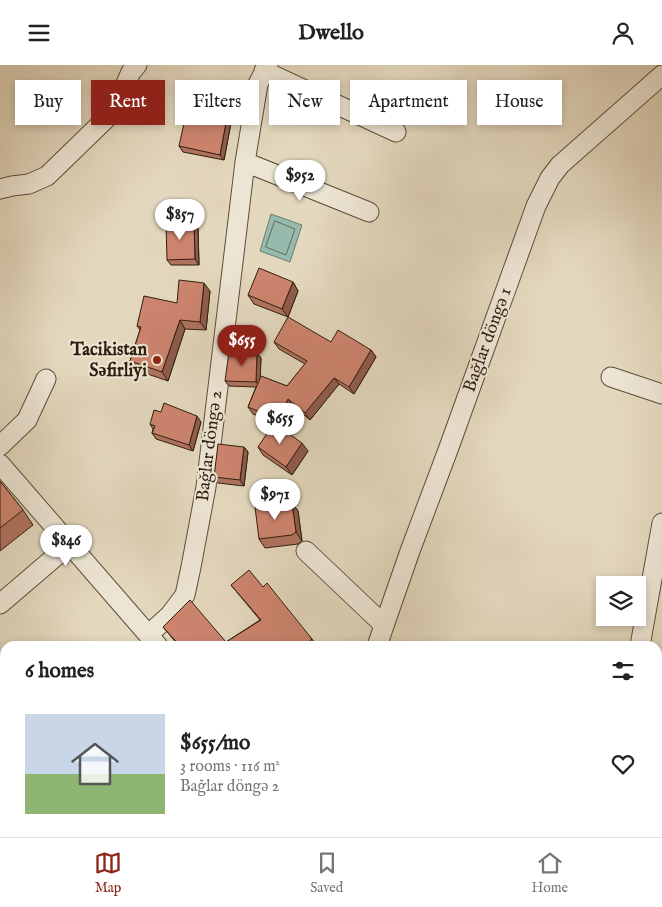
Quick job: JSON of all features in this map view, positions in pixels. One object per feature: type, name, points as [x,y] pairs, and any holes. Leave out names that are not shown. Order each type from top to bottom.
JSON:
[{"type":"street","points":[[0,189],[12,185],[29,184],[47,176],[114,111],[131,72],[137,65]]},
{"type":"street","points":[[266,68],[396,132]]},
{"type":"street","name":"Bağlar döngə 2","points":[[153,641],[184,595],[191,567],[206,487],[245,161],[258,84],[266,68]]},
{"type":"street","name":"Bağlar döngə 1","points":[[379,641],[536,206],[550,178],[560,165],[662,75]]},
{"type":"street","points":[[245,161],[369,212]]},
{"type":"street","points":[[611,377],[662,394]]},
{"type":"street","points":[[0,445],[27,420],[46,379]]},
{"type":"street","points":[[0,464],[153,641]]},
{"type":"street","points":[[640,641],[662,523]]},
{"type":"street","points":[[0,604],[69,545]]},
{"type":"street","points":[[306,551],[384,625]]},
{"type":"water","points":[[271,214],[302,225],[290,262],[260,251]]},
{"type":"building","points":[[184,125],[226,125],[220,155],[179,146]]},
{"type":"building","points":[[194,222],[195,259],[167,260],[166,223]]},
{"type":"building","points":[[259,268],[293,282],[282,309],[248,295]]},
{"type":"building","points":[[179,280],[204,283],[200,322],[180,320],[162,372],[130,361],[141,327],[137,326],[144,296],[177,303]]},
{"type":"building","points":[[288,317],[331,342],[338,330],[371,350],[349,387],[334,378],[305,413],[288,399],[279,420],[248,407],[261,376],[287,386],[307,361],[274,342]]},
{"type":"building","points":[[229,352],[257,353],[256,382],[225,381]]},
{"type":"building","points":[[164,403],[197,416],[189,445],[152,433],[155,426],[150,424],[154,410],[161,412]]},
{"type":"building","points":[[274,423],[302,443],[286,467],[258,447]]},
{"type":"building","points":[[218,444],[244,447],[240,480],[214,477]]},
{"type":"building","points":[[0,481],[23,510],[0,528]]},
{"type":"building","points":[[292,503],[296,532],[292,535],[259,539],[255,507]]},
{"type":"building","points":[[249,570],[263,587],[267,583],[312,639],[310,641],[228,641],[261,620],[231,585]]},
{"type":"building","points":[[190,600],[225,641],[176,641],[163,627]]},
{"type":"place","name":"Tacikistan Səfirliyi","points":[[157,360]]}]
